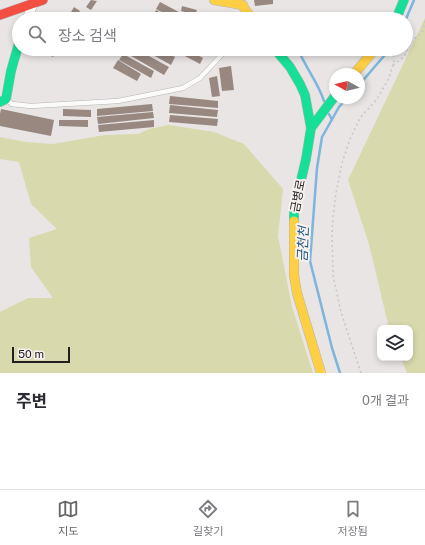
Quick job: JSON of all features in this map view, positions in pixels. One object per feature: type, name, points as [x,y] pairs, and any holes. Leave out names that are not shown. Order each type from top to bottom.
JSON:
[{"type":"street","points":[[0,15],[42,0]]},
{"type":"street","points":[[214,0],[246,9]]},
{"type":"street","points":[[399,12],[404,0]]},
{"type":"street","points":[[29,12],[32,4]]},
{"type":"street","points":[[5,97],[15,56]]},
{"type":"street","name":"금병로","points":[[281,56],[290,67],[305,95],[311,128],[306,159],[294,210],[294,275],[297,293],[321,373]]},
{"type":"street","points":[[359,68],[369,56]]},
{"type":"street","points":[[311,128],[329,104]]},
{"type":"lane","points":[[5,97],[12,104],[31,106],[118,101],[183,88],[200,78],[220,56]]},
{"type":"path","points":[[413,41],[423,31],[425,21]]},
{"type":"path","points":[[361,373],[341,312],[333,275],[333,217],[342,163],[350,139],[360,118],[377,100],[389,78],[394,62],[394,56]]},
{"type":"path","points":[[393,65],[405,56]]},
{"type":"green space","points":[[425,18],[425,373],[407,373],[402,361],[413,361],[413,325],[388,325],[369,244],[348,180],[407,56],[413,56],[413,43]]},
{"type":"green space","points":[[169,125],[214,132],[244,144],[283,189],[278,236],[292,307],[313,373],[0,373],[0,312],[28,298],[53,298],[31,267],[29,238],[57,229],[31,204],[19,162],[0,159],[0,137],[26,142],[53,144],[105,135],[138,134],[149,129]]},
{"type":"building","points":[[91,0],[97,1],[91,10],[86,7]]},
{"type":"building","points":[[254,0],[273,0],[273,4],[255,6]]},
{"type":"building","points":[[160,2],[179,12],[162,12],[156,9]]},
{"type":"building","points":[[182,6],[197,10],[196,12],[181,11]]},
{"type":"building","points":[[74,7],[80,11],[79,12],[71,12]]},
{"type":"building","points":[[122,56],[127,56],[154,71],[151,78],[119,60]]},
{"type":"building","points":[[131,56],[149,56],[169,67],[164,75]]},
{"type":"building","points":[[155,56],[175,57],[171,65]]},
{"type":"building","points":[[185,56],[199,56],[203,58],[200,64]]},
{"type":"building","points":[[118,60],[141,74],[137,81],[113,68]]},
{"type":"building","points":[[231,66],[234,90],[222,91],[219,68]]},
{"type":"building","points":[[217,76],[220,96],[212,97],[209,78]]},
{"type":"building","points":[[170,96],[218,101],[218,108],[169,104]]},
{"type":"building","points":[[152,104],[153,111],[97,116],[97,109]]},
{"type":"building","points":[[170,105],[218,110],[217,117],[169,113]]},
{"type":"building","points":[[1,109],[54,120],[51,136],[0,126]]},
{"type":"building","points":[[63,109],[91,110],[91,117],[63,116]]},
{"type":"building","points":[[153,112],[154,118],[98,124],[97,117]]},
{"type":"building","points":[[170,115],[218,119],[217,126],[169,122]]},
{"type":"building","points":[[59,120],[88,120],[88,127],[59,126]]},
{"type":"building","points":[[154,120],[154,127],[99,132],[98,125]]},
{"type":"waterway","points":[[409,12],[414,0]]},
{"type":"waterway","points":[[301,56],[324,101]]},
{"type":"waterway","points":[[365,78],[384,56]]},
{"type":"waterway","name":"금천천","points":[[340,373],[332,348],[310,261],[317,168],[322,137],[342,104]]},
{"type":"waterway","points":[[329,114],[332,120]]},
{"type":"traffic: fast","points":[[399,12],[404,0]]},
{"type":"traffic: fast","points":[[0,102],[6,99],[15,56]]},
{"type":"traffic: fast","points":[[281,56],[290,67],[305,95],[311,128],[306,159],[294,210],[294,221]]},
{"type":"traffic: fast","points":[[311,128],[329,104]]},
{"type":"traffic: slow","points":[[214,0],[243,5],[247,12]]},
{"type":"traffic: slow","points":[[359,68],[369,56]]},
{"type":"traffic: slow","points":[[294,221],[294,275],[297,293],[321,373]]},
{"type":"traffic: jam","points":[[0,15],[43,0]]}]
